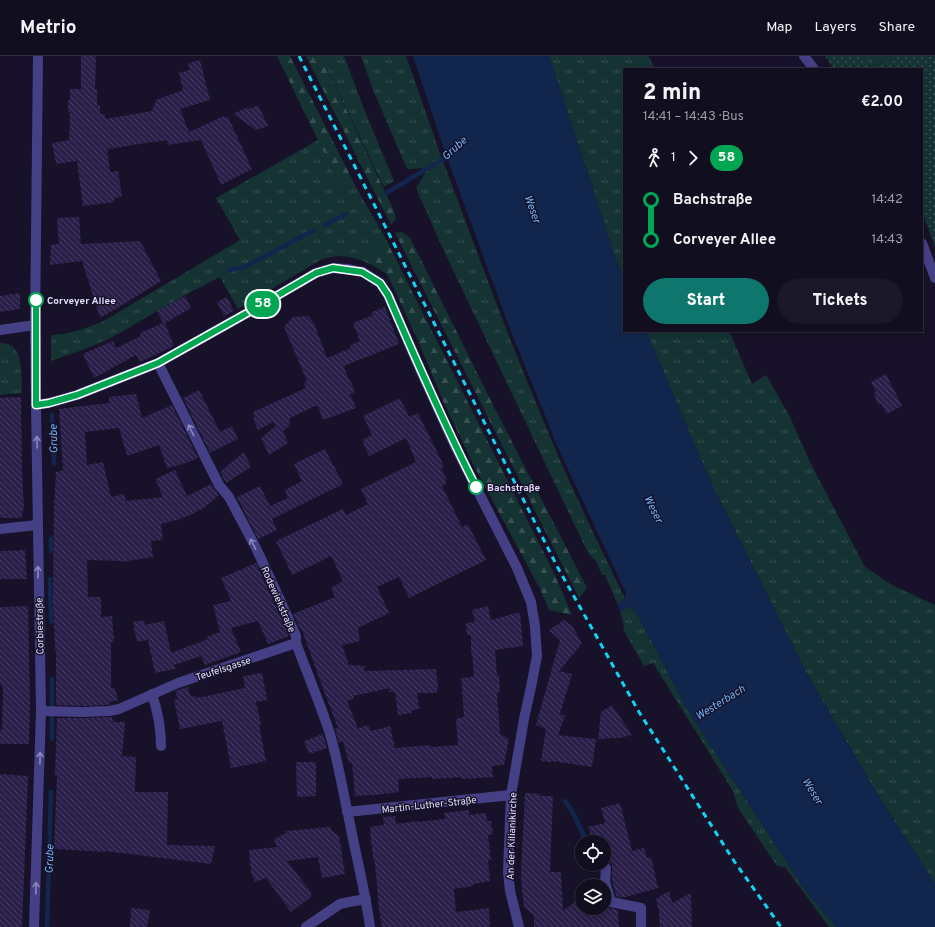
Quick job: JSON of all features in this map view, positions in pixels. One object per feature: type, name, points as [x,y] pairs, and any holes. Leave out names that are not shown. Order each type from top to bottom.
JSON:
[{"type":"street","points":[[0,330],[35,326],[38,56]]},
{"type":"street","points":[[804,56],[813,68]]},
{"type":"street","points":[[923,246],[935,278]]},
{"type":"street","name":"An der Kilianikirche","points":[[158,363],[316,273],[333,268],[362,272],[380,283],[388,295],[455,446],[517,568],[531,602],[536,626],[537,656],[511,795],[508,872],[510,891],[519,927]]},
{"type":"street","name":"Corbiestraße","points":[[34,927],[48,711],[37,525],[35,326]]},
{"type":"street","points":[[36,405],[77,395],[158,363]]},
{"type":"street","name":"Rodewiekstraße","points":[[158,363],[216,480],[229,498],[256,548],[296,636],[296,643],[332,741],[341,776],[347,812],[366,899],[370,927]]},
{"type":"street","points":[[0,529],[37,525]]},
{"type":"street","name":"Teufelsgasse","points":[[48,711],[82,712],[119,709],[178,683],[296,643]]},
{"type":"street","points":[[152,694],[161,731],[161,746]]},
{"type":"street","name":"Martin-Luther-Straße","points":[[347,812],[511,795]]},
{"type":"street","points":[[606,871],[605,882],[611,902],[641,908],[641,927]]},
{"type":"street","points":[[306,927],[340,904],[366,899]]},
{"type":"green space","points":[[277,56],[290,56],[357,189],[339,183]]},
{"type":"green space","points":[[306,56],[321,56],[394,211],[396,219],[391,225]]},
{"type":"green space","points":[[321,56],[344,56],[394,181],[384,187]]},
{"type":"green space","points":[[361,56],[406,56],[442,159],[427,168],[407,169],[374,92]]},
{"type":"green space","points":[[549,56],[648,56],[654,68],[623,68],[623,276],[617,262]]},
{"type":"green space","points":[[825,56],[864,56],[872,68],[833,68]]},
{"type":"green space","points":[[864,56],[898,56],[872,68]]},
{"type":"green space","points":[[898,56],[935,56],[935,247],[923,214],[923,68],[872,68]]},
{"type":"green space","points":[[318,140],[339,183],[357,189],[381,230],[400,267],[387,274],[370,264],[351,257],[338,256],[322,259],[238,309],[220,277],[185,295],[111,338],[51,361],[51,335],[64,334],[102,322],[240,240],[216,198]]},
{"type":"green space","points":[[443,161],[516,354],[572,486],[625,598],[618,605],[605,575],[602,575],[596,561],[588,553],[443,249],[416,188],[427,170]]},
{"type":"green space","points":[[402,232],[410,238],[493,405],[587,588],[579,598],[395,233]]},
{"type":"green space","points":[[387,242],[554,573],[572,615],[549,610],[540,589],[474,466],[444,403],[416,336],[387,274],[373,265],[371,261],[371,255],[374,249]]},
{"type":"green space","points":[[646,332],[729,332],[752,384],[766,375],[789,415],[811,464],[865,567],[892,585],[935,605],[935,884],[876,792],[806,672],[712,485]]},
{"type":"green space","points":[[0,343],[8,344],[18,353],[21,369],[22,393],[0,395]]},
{"type":"green space","points":[[630,607],[636,612],[687,709],[804,889],[836,927],[829,927],[785,867],[777,866],[738,808],[733,791],[653,663],[644,666],[623,629],[624,626],[620,611]]},
{"type":"water","name":"Weser","points":[[413,56],[549,56],[617,262],[623,276],[623,332],[646,332],[712,485],[806,672],[876,792],[935,884],[935,927],[836,927],[804,889],[687,709],[636,612],[630,607],[620,611],[618,605],[625,598],[626,593],[559,450],[510,329],[448,160],[443,161],[442,159],[446,155]]},
{"type":"building","points":[[81,56],[96,56],[95,89],[97,89],[97,106],[100,105],[100,114],[105,114],[105,119],[152,111],[156,100],[183,90],[179,73],[190,70],[188,63],[200,60],[210,100],[180,109],[189,132],[224,116],[225,118],[228,117],[252,169],[221,185],[201,140],[168,145],[168,140],[107,149],[110,172],[118,171],[122,197],[114,198],[114,202],[83,206],[77,161],[56,164],[52,143],[69,140],[70,112],[68,112],[68,100],[70,100],[70,89],[81,89]]},
{"type":"building","points":[[258,105],[268,126],[256,130],[233,114],[248,107],[249,109]]},
{"type":"building","points":[[79,217],[81,244],[140,241],[161,281],[100,318],[82,261],[50,265],[51,245],[59,244],[57,218]]},
{"type":"building","points":[[20,293],[20,309],[0,312],[0,296]]},
{"type":"building","points":[[185,296],[191,308],[165,323],[174,346],[140,362],[136,355],[94,378],[83,354],[113,341],[116,348],[141,336],[140,333],[163,323],[157,311]]},
{"type":"building","points":[[227,297],[234,311],[224,316],[217,302]]},
{"type":"building","points":[[385,307],[399,344],[344,366],[348,378],[353,386],[354,393],[350,394],[356,408],[323,420],[318,406],[315,406],[290,418],[289,426],[283,431],[288,443],[269,455],[261,438],[276,426],[273,422],[258,430],[253,418],[255,417],[253,412],[306,388],[304,383],[307,381],[284,327],[293,317],[308,316],[314,323],[327,358],[351,348],[350,345],[360,341],[353,323],[373,315],[372,312]]},
{"type":"building","points":[[886,374],[902,406],[887,414],[881,404],[879,405],[873,393],[876,392],[871,382]]},
{"type":"building","points":[[199,390],[220,432],[232,426],[238,439],[210,453],[183,398]]},
{"type":"building","points":[[136,394],[142,418],[172,405],[198,458],[167,468],[159,445],[127,456],[119,428],[85,432],[87,465],[103,462],[111,497],[124,494],[126,501],[163,497],[155,479],[175,470],[187,496],[211,484],[219,495],[204,508],[190,515],[161,524],[163,540],[151,541],[153,557],[122,562],[87,560],[88,597],[101,597],[101,617],[112,616],[114,641],[111,642],[111,688],[115,688],[118,700],[109,702],[110,704],[108,705],[56,705],[56,650],[53,600],[54,508],[56,472],[63,470],[59,409],[109,403],[109,397]]},
{"type":"building","points":[[21,397],[24,510],[22,518],[0,518],[0,398]]},
{"type":"building","points":[[400,398],[409,417],[418,413],[444,466],[441,468],[447,480],[445,481],[446,484],[442,486],[462,527],[468,524],[486,560],[409,598],[399,577],[377,587],[389,613],[358,628],[360,641],[342,645],[349,665],[365,666],[364,671],[436,669],[438,689],[437,693],[417,693],[419,709],[412,710],[412,713],[398,715],[395,692],[389,692],[390,688],[353,696],[354,699],[347,701],[358,728],[369,725],[371,731],[390,726],[395,748],[431,745],[431,747],[458,745],[456,719],[464,717],[461,678],[474,677],[472,653],[471,654],[471,635],[467,635],[466,623],[475,622],[472,610],[488,606],[491,620],[520,612],[523,646],[495,650],[497,675],[499,675],[500,692],[497,693],[500,734],[509,739],[504,765],[492,766],[493,777],[462,779],[461,777],[432,779],[432,777],[398,779],[399,792],[355,796],[352,763],[349,763],[343,741],[339,743],[335,729],[338,728],[302,630],[293,614],[335,597],[331,588],[343,581],[331,556],[292,575],[276,541],[343,509],[346,515],[368,504],[361,489],[416,462],[406,438],[369,456],[362,440],[372,435],[363,416]]},
{"type":"building","points":[[325,449],[343,484],[272,519],[277,530],[258,539],[237,497],[260,486],[270,506],[288,498],[285,490],[302,481],[294,464]]},
{"type":"building","points":[[244,452],[251,467],[226,483],[227,485],[220,472]]},
{"type":"building","points":[[25,550],[27,579],[0,579],[0,551]]},
{"type":"building","points":[[256,563],[289,636],[268,644],[258,621],[231,628],[241,652],[205,665],[201,656],[174,665],[175,669],[155,673],[148,640],[137,642],[133,622],[144,620],[145,625],[164,621],[171,653],[208,639],[207,637],[220,632],[213,605],[231,601],[221,578]]},
{"type":"building","points":[[28,606],[30,704],[29,744],[0,744],[0,729],[2,730],[3,688],[2,685],[0,685],[0,607]]},
{"type":"building","points":[[564,620],[573,627],[582,644],[559,671],[572,674],[560,714],[565,716],[558,735],[596,739],[592,767],[552,761],[541,761],[546,729],[536,725],[560,640],[549,630]]},
{"type":"building","points":[[262,673],[267,700],[256,702],[266,761],[231,768],[222,721],[180,729],[174,700],[178,699],[175,691],[188,687],[191,697],[196,696],[196,698],[245,688],[243,676]]},
{"type":"building","points":[[612,705],[632,735],[619,738],[598,739],[601,712]]},
{"type":"building","points":[[112,717],[113,722],[125,722],[122,756],[136,757],[135,792],[168,792],[167,845],[215,846],[211,864],[105,851],[54,849],[57,776],[55,776],[57,718]]},
{"type":"building","points":[[323,734],[327,748],[309,754],[304,741]]},
{"type":"building","points":[[296,762],[316,762],[316,796],[297,797]]},
{"type":"building","points":[[0,774],[28,776],[22,927],[0,927]]},
{"type":"building","points":[[525,793],[540,794],[540,796],[553,796],[550,872],[561,872],[563,911],[575,902],[575,915],[611,915],[611,908],[618,910],[619,927],[534,927],[534,916],[524,907],[521,874]]},
{"type":"building","points":[[620,803],[632,851],[644,848],[647,858],[651,857],[658,888],[622,898],[616,896],[612,881],[611,835],[591,835],[588,827],[605,823],[601,808]]},
{"type":"building","points":[[469,810],[469,815],[486,813],[487,821],[491,821],[493,834],[488,835],[491,860],[488,860],[490,881],[454,889],[456,912],[489,908],[490,927],[382,927],[370,827],[384,825],[383,817],[395,816],[396,824],[445,819],[444,813]]},
{"type":"building","points":[[331,827],[331,830],[339,836],[345,874],[322,878],[318,857],[287,861],[311,892],[311,897],[291,912],[266,878],[255,882],[251,872],[249,850],[277,847],[274,839],[286,833],[285,831]]},
{"type":"building","points":[[669,891],[672,903],[691,893],[692,927],[660,927],[656,899]]},
{"type":"building","points":[[131,908],[150,910],[147,927],[130,927]]},
{"type":"waterway","name":"Grube","points":[[386,193],[447,157]]},
{"type":"waterway","name":"Grube","points":[[325,225],[347,214]]},
{"type":"waterway","name":"Grube","points":[[229,270],[245,267],[314,230]]},
{"type":"waterway","name":"Grube","points":[[52,415],[54,463]]},
{"type":"waterway","name":"Grube","points":[[51,539],[51,551]]},
{"type":"waterway","name":"Grube","points":[[50,579],[51,622]]},
{"type":"waterway","name":"Grube","points":[[52,679],[52,739]]},
{"type":"waterway","name":"Grube","points":[[47,927],[51,792]]},
{"type":"waterway","name":"Westerbach","points":[[565,801],[572,811],[584,835]]},
{"type":"railway","points":[[299,56],[558,568],[639,712],[734,861],[781,927]]},
{"type":"bus line","name":"58","points":[[36,300],[36,405],[77,395],[158,363],[316,273],[333,268],[362,272],[380,283],[388,295],[431,395],[476,487]]},
{"type":"place","name":"Corveyer Allee","points":[[36,300]]},
{"type":"place","name":"Bachstraße","points":[[476,487]]}]
